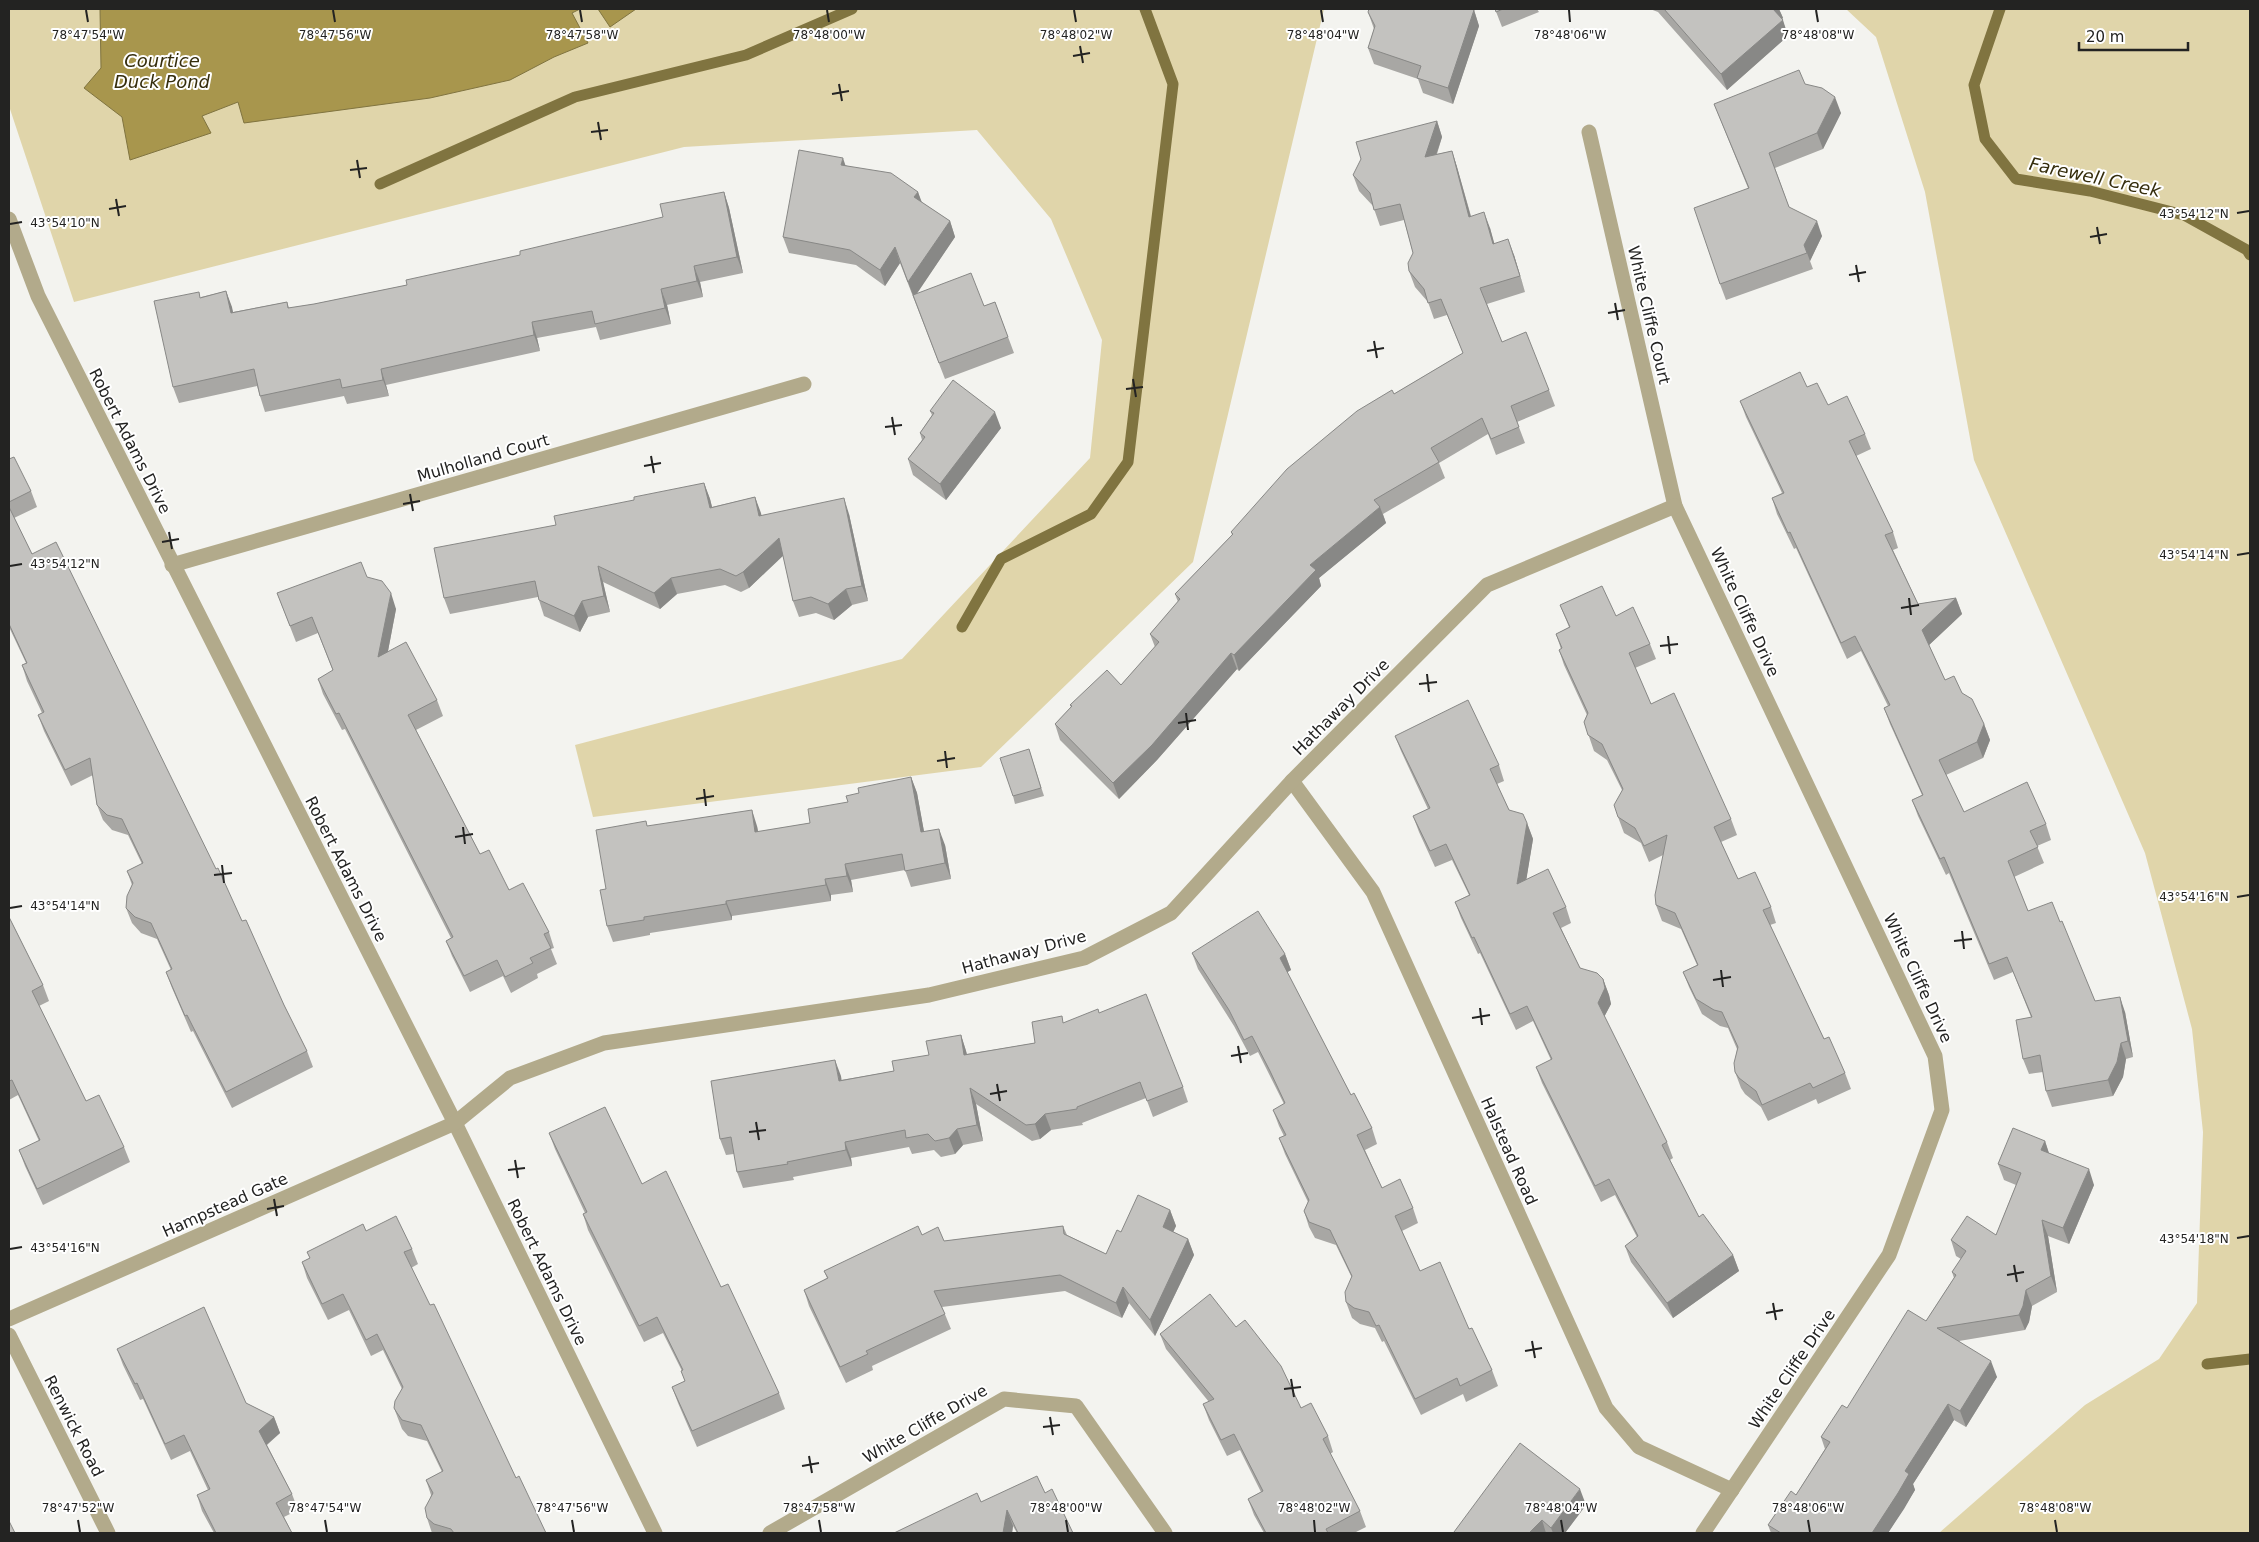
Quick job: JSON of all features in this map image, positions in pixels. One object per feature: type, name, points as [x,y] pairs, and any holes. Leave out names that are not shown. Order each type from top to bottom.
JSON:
[{"type":"street","name":"White Cliffe Court","points":[[1589,132],[1675,506]]},
{"type":"street","name":"Robert Adams Drive","points":[[9,219],[38,296],[455,1123],[656,1533]]},
{"type":"street","name":"Mulholland Court","points":[[172,565],[804,384]]},
{"type":"street","name":"Hathaway Drive","points":[[455,1123],[510,1078],[604,1043],[929,995],[1084,958],[1171,913],[1292,782],[1487,585],[1675,506]]},
{"type":"street","name":"White Cliffe Drive","points":[[1675,506],[1935,1056],[1942,1110],[1889,1255],[1702,1533]]},
{"type":"street","name":"Halstead Road","points":[[1292,782],[1373,892],[1606,1408],[1639,1447],[1732,1490]]},
{"type":"street","name":"Hampstead Gate","points":[[9,1319],[455,1123]]},
{"type":"street","name":"Renwick Road","points":[[9,1335],[108,1533]]},
{"type":"street","name":"White Cliffe Drive","points":[[770,1533],[1004,1399],[1076,1406],[1165,1533]]},
{"type":"shaded area","points":[[9,9],[1324,9],[1193,562],[981,767],[593,817],[575,745],[902,659],[1090,458],[1102,340],[1051,219],[977,130],[684,147],[74,302],[9,106]]},
{"type":"shaded area","points":[[1846,9],[2250,9],[2250,1533],[1939,1533],[2085,1405],[2159,1359],[2197,1303],[2203,1132],[2192,1029],[2145,853],[1974,460],[1925,192],[1876,37]]},
{"type":"water","name":"Courtice Duck Pond","points":[[100,9],[580,9],[572,13],[588,43],[554,57],[510,80],[430,98],[244,123],[238,102],[202,116],[211,133],[130,160],[122,117],[84,88],[101,68]]},
{"type":"water","points":[[598,9],[636,9],[610,27]]},
{"type":"building","points":[[1369,9],[1474,10],[1448,88],[1417,78],[1421,66],[1368,48],[1375,26],[1368,12]]},
{"type":"building","points":[[1664,9],[1773,9],[1783,20],[1721,74]]},
{"type":"building","points":[[1799,70],[1805,84],[1822,88],[1835,97],[1817,133],[1769,153],[1789,207],[1817,221],[1804,245],[1807,253],[1720,284],[1694,208],[1749,188],[1714,104]]},
{"type":"building","points":[[1437,121],[1425,157],[1452,151],[1469,217],[1484,212],[1493,244],[1508,239],[1520,276],[1480,288],[1502,342],[1526,332],[1549,390],[1511,406],[1519,427],[1491,439],[1482,418],[1431,448],[1439,462],[1374,500],[1380,507],[1310,565],[1316,570],[1234,655],[1231,653],[1152,745],[1113,783],[1055,724],[1072,706],[1070,705],[1107,670],[1121,685],[1159,642],[1150,634],[1180,599],[1175,594],[1233,534],[1231,532],[1287,469],[1357,411],[1392,390],[1394,394],[1463,353],[1441,299],[1428,303],[1424,289],[1409,271],[1408,263],[1413,253],[1400,204],[1374,210],[1370,193],[1353,175],[1361,159],[1356,142]]},
{"type":"building","points":[[799,150],[843,158],[841,165],[891,173],[918,192],[914,197],[950,221],[908,282],[895,247],[880,270],[850,250],[783,237]]},
{"type":"building","points":[[724,192],[737,257],[694,266],[697,281],[661,289],[665,308],[595,324],[592,311],[532,322],[534,335],[381,369],[383,380],[342,388],[340,379],[260,396],[254,369],[173,387],[154,301],[199,292],[200,298],[226,291],[231,313],[287,302],[288,308],[314,304],[407,285],[406,280],[520,255],[520,251],[663,217],[660,204]]},
{"type":"building","points":[[971,273],[984,306],[995,302],[1008,337],[939,363],[913,295]]},
{"type":"building","points":[[1800,372],[1807,387],[1817,383],[1828,405],[1847,396],[1865,434],[1849,441],[1893,532],[1885,535],[1918,604],[1956,598],[1922,630],[1945,680],[1954,676],[1962,693],[1972,699],[1984,724],[1977,742],[1939,760],[1964,812],[2027,782],[2046,824],[2030,831],[2038,847],[2008,861],[2028,911],[2052,902],[2060,922],[2062,921],[2095,1001],[2120,997],[2128,1041],[2121,1043],[2117,1062],[2108,1080],[2046,1091],[2040,1055],[2023,1059],[2016,1020],[2032,1017],[2007,957],[1989,964],[1944,857],[1940,859],[1912,800],[1923,795],[1884,708],[1890,705],[1855,636],[1841,643],[1790,532],[1788,533],[1772,498],[1784,493],[1740,401]]},
{"type":"building","points":[[953,380],[995,412],[940,484],[908,459],[925,437],[920,433],[934,413],[930,411]]},
{"type":"building","points":[[14,457],[31,491],[9,502],[9,459]]},
{"type":"building","points":[[704,483],[710,508],[755,497],[759,516],[844,498],[862,586],[846,589],[828,604],[811,597],[793,601],[779,538],[743,572],[736,576],[720,569],[671,578],[654,593],[598,566],[604,596],[582,601],[574,616],[539,600],[535,581],[444,598],[434,548],[556,525],[554,516],[634,500],[634,497]]},
{"type":"building","points":[[9,507],[32,554],[56,542],[216,869],[218,868],[242,921],[246,920],[307,1051],[226,1092],[187,1015],[185,1016],[166,972],[172,969],[151,923],[135,917],[126,908],[127,896],[133,883],[127,871],[143,863],[122,819],[107,815],[97,805],[90,758],[65,770],[38,715],[44,712],[22,665],[27,663],[9,624]]},
{"type":"building","points":[[361,562],[367,577],[382,581],[391,593],[378,657],[406,642],[437,700],[408,715],[480,854],[489,850],[509,890],[523,883],[549,932],[544,934],[551,948],[530,958],[533,963],[505,977],[497,960],[464,976],[446,941],[453,937],[339,713],[336,714],[318,679],[333,670],[312,617],[290,626],[277,593]]},
{"type":"building","points":[[1602,586],[1616,616],[1633,607],[1650,644],[1629,653],[1651,704],[1674,693],[1731,819],[1714,827],[1738,879],[1755,872],[1771,907],[1763,910],[1824,1039],[1829,1037],[1845,1073],[1813,1088],[1810,1083],[1762,1105],[1756,1091],[1739,1078],[1735,1072],[1734,1063],[1738,1047],[1722,1012],[1714,1010],[1696,999],[1683,972],[1698,965],[1675,913],[1656,905],[1655,895],[1667,835],[1644,846],[1635,828],[1618,817],[1614,805],[1623,789],[1602,744],[1588,735],[1584,722],[1588,713],[1559,650],[1562,648],[1556,634],[1570,627],[1560,605]]},
{"type":"building","points":[[1468,700],[1499,765],[1490,769],[1509,810],[1523,814],[1527,823],[1517,884],[1548,869],[1566,907],[1553,913],[1580,968],[1597,973],[1603,979],[1605,988],[1598,1003],[1667,1142],[1662,1145],[1699,1217],[1703,1214],[1733,1255],[1667,1303],[1625,1246],[1638,1236],[1609,1179],[1595,1186],[1536,1067],[1552,1059],[1527,1006],[1510,1014],[1474,937],[1472,938],[1455,902],[1470,895],[1446,844],[1430,851],[1413,816],[1430,808],[1395,736]]},
{"type":"building","points":[[1029,749],[1041,788],[1013,796],[1000,758]]},
{"type":"building","points":[[911,777],[921,832],[939,829],[945,863],[905,871],[902,854],[845,864],[847,876],[825,879],[826,885],[726,901],[726,904],[644,917],[644,920],[607,926],[600,890],[606,889],[596,830],[646,821],[647,826],[752,810],[755,832],[810,823],[808,809],[848,802],[846,796],[859,793],[858,788]]},
{"type":"building","points":[[1258,911],[1285,954],[1280,958],[1351,1095],[1354,1093],[1372,1128],[1357,1135],[1382,1188],[1400,1179],[1413,1208],[1395,1216],[1420,1271],[1440,1262],[1469,1329],[1472,1328],[1492,1370],[1460,1386],[1457,1378],[1415,1399],[1379,1325],[1376,1326],[1369,1312],[1354,1308],[1346,1302],[1345,1292],[1352,1276],[1330,1230],[1309,1222],[1304,1211],[1309,1200],[1279,1138],[1286,1135],[1273,1110],[1285,1103],[1252,1036],[1244,1040],[1229,1010],[1192,953]]},
{"type":"building","points":[[9,917],[43,985],[32,991],[86,1101],[99,1095],[124,1147],[37,1189],[19,1150],[40,1140],[12,1080],[9,1081]]},
{"type":"building","points":[[1146,994],[1183,1087],[1147,1101],[1140,1082],[1077,1107],[1077,1109],[1045,1114],[1035,1124],[1026,1125],[970,1088],[977,1125],[957,1129],[949,1138],[935,1141],[928,1134],[906,1138],[905,1130],[845,1142],[846,1150],[787,1162],[788,1164],[737,1172],[731,1137],[720,1139],[711,1081],[835,1060],[839,1081],[894,1071],[892,1061],[929,1055],[926,1041],[961,1035],[964,1055],[1035,1043],[1032,1022],[1062,1016],[1063,1023],[1098,1009],[1099,1013]]},
{"type":"building","points":[[605,1107],[642,1184],[666,1171],[721,1287],[728,1284],[779,1393],[692,1431],[672,1387],[685,1381],[681,1371],[683,1370],[657,1317],[639,1326],[583,1214],[587,1212],[549,1133]]},
{"type":"building","points":[[2013,1128],[2045,1141],[2041,1150],[2089,1169],[2063,1228],[2042,1220],[2051,1276],[2026,1290],[2019,1315],[1937,1328],[1991,1361],[1960,1411],[1948,1404],[1905,1471],[1909,1474],[1872,1533],[1781,1533],[1768,1525],[1791,1491],[1796,1495],[1830,1442],[1821,1437],[1842,1405],[1847,1408],[1908,1310],[1926,1321],[1956,1275],[1952,1272],[1966,1251],[1951,1240],[1967,1216],[1996,1235],[2021,1173],[1998,1164]]},
{"type":"building","points":[[1138,1195],[1170,1210],[1163,1227],[1188,1239],[1150,1320],[1123,1287],[1116,1303],[1060,1275],[934,1291],[945,1314],[866,1351],[868,1354],[840,1367],[804,1290],[828,1278],[824,1271],[918,1226],[922,1235],[938,1227],[944,1241],[1063,1226],[1064,1234],[1106,1254],[1117,1230],[1121,1232]]},
{"type":"building","points":[[396,1216],[412,1249],[404,1252],[430,1305],[434,1304],[516,1478],[519,1476],[546,1533],[454,1533],[451,1529],[434,1524],[427,1518],[425,1508],[433,1493],[426,1480],[443,1471],[421,1425],[402,1420],[394,1408],[395,1401],[403,1387],[377,1334],[366,1340],[343,1294],[322,1304],[302,1262],[310,1258],[307,1252],[363,1224],[366,1231]]},
{"type":"building","points":[[1210,1294],[1236,1327],[1245,1320],[1281,1366],[1301,1408],[1311,1403],[1328,1436],[1323,1439],[1360,1511],[1326,1529],[1328,1533],[1266,1533],[1248,1499],[1263,1491],[1234,1434],[1221,1440],[1203,1404],[1214,1399],[1160,1334]]},
{"type":"building","points":[[204,1307],[246,1403],[274,1417],[259,1431],[292,1494],[276,1503],[292,1533],[216,1533],[197,1495],[210,1489],[184,1435],[165,1444],[137,1383],[135,1384],[117,1349]]},
{"type":"building","points":[[1520,1443],[1580,1489],[1551,1528],[1542,1520],[1529,1533],[1455,1533],[1454,1532]]},
{"type":"building","points":[[1037,1476],[1045,1493],[1052,1489],[1073,1533],[1018,1533],[1007,1510],[1003,1533],[894,1533],[977,1493],[981,1502]]},
{"type":"building","points":[[9,1521],[15,1533],[9,1533]]},
{"type":"waterway","points":[[380,184],[575,97],[746,55],[852,9]]},
{"type":"waterway","points":[[962,627],[1001,559],[1091,514],[1128,462],[1173,84],[1145,9]]},
{"type":"waterway","name":"Farewell Creek","points":[[2000,9],[1974,85],[1985,139],[2016,179],[2090,191],[2184,215],[2247,250],[2250,255]]},
{"type":"waterway","points":[[2207,1364],[2250,1359]]}]
